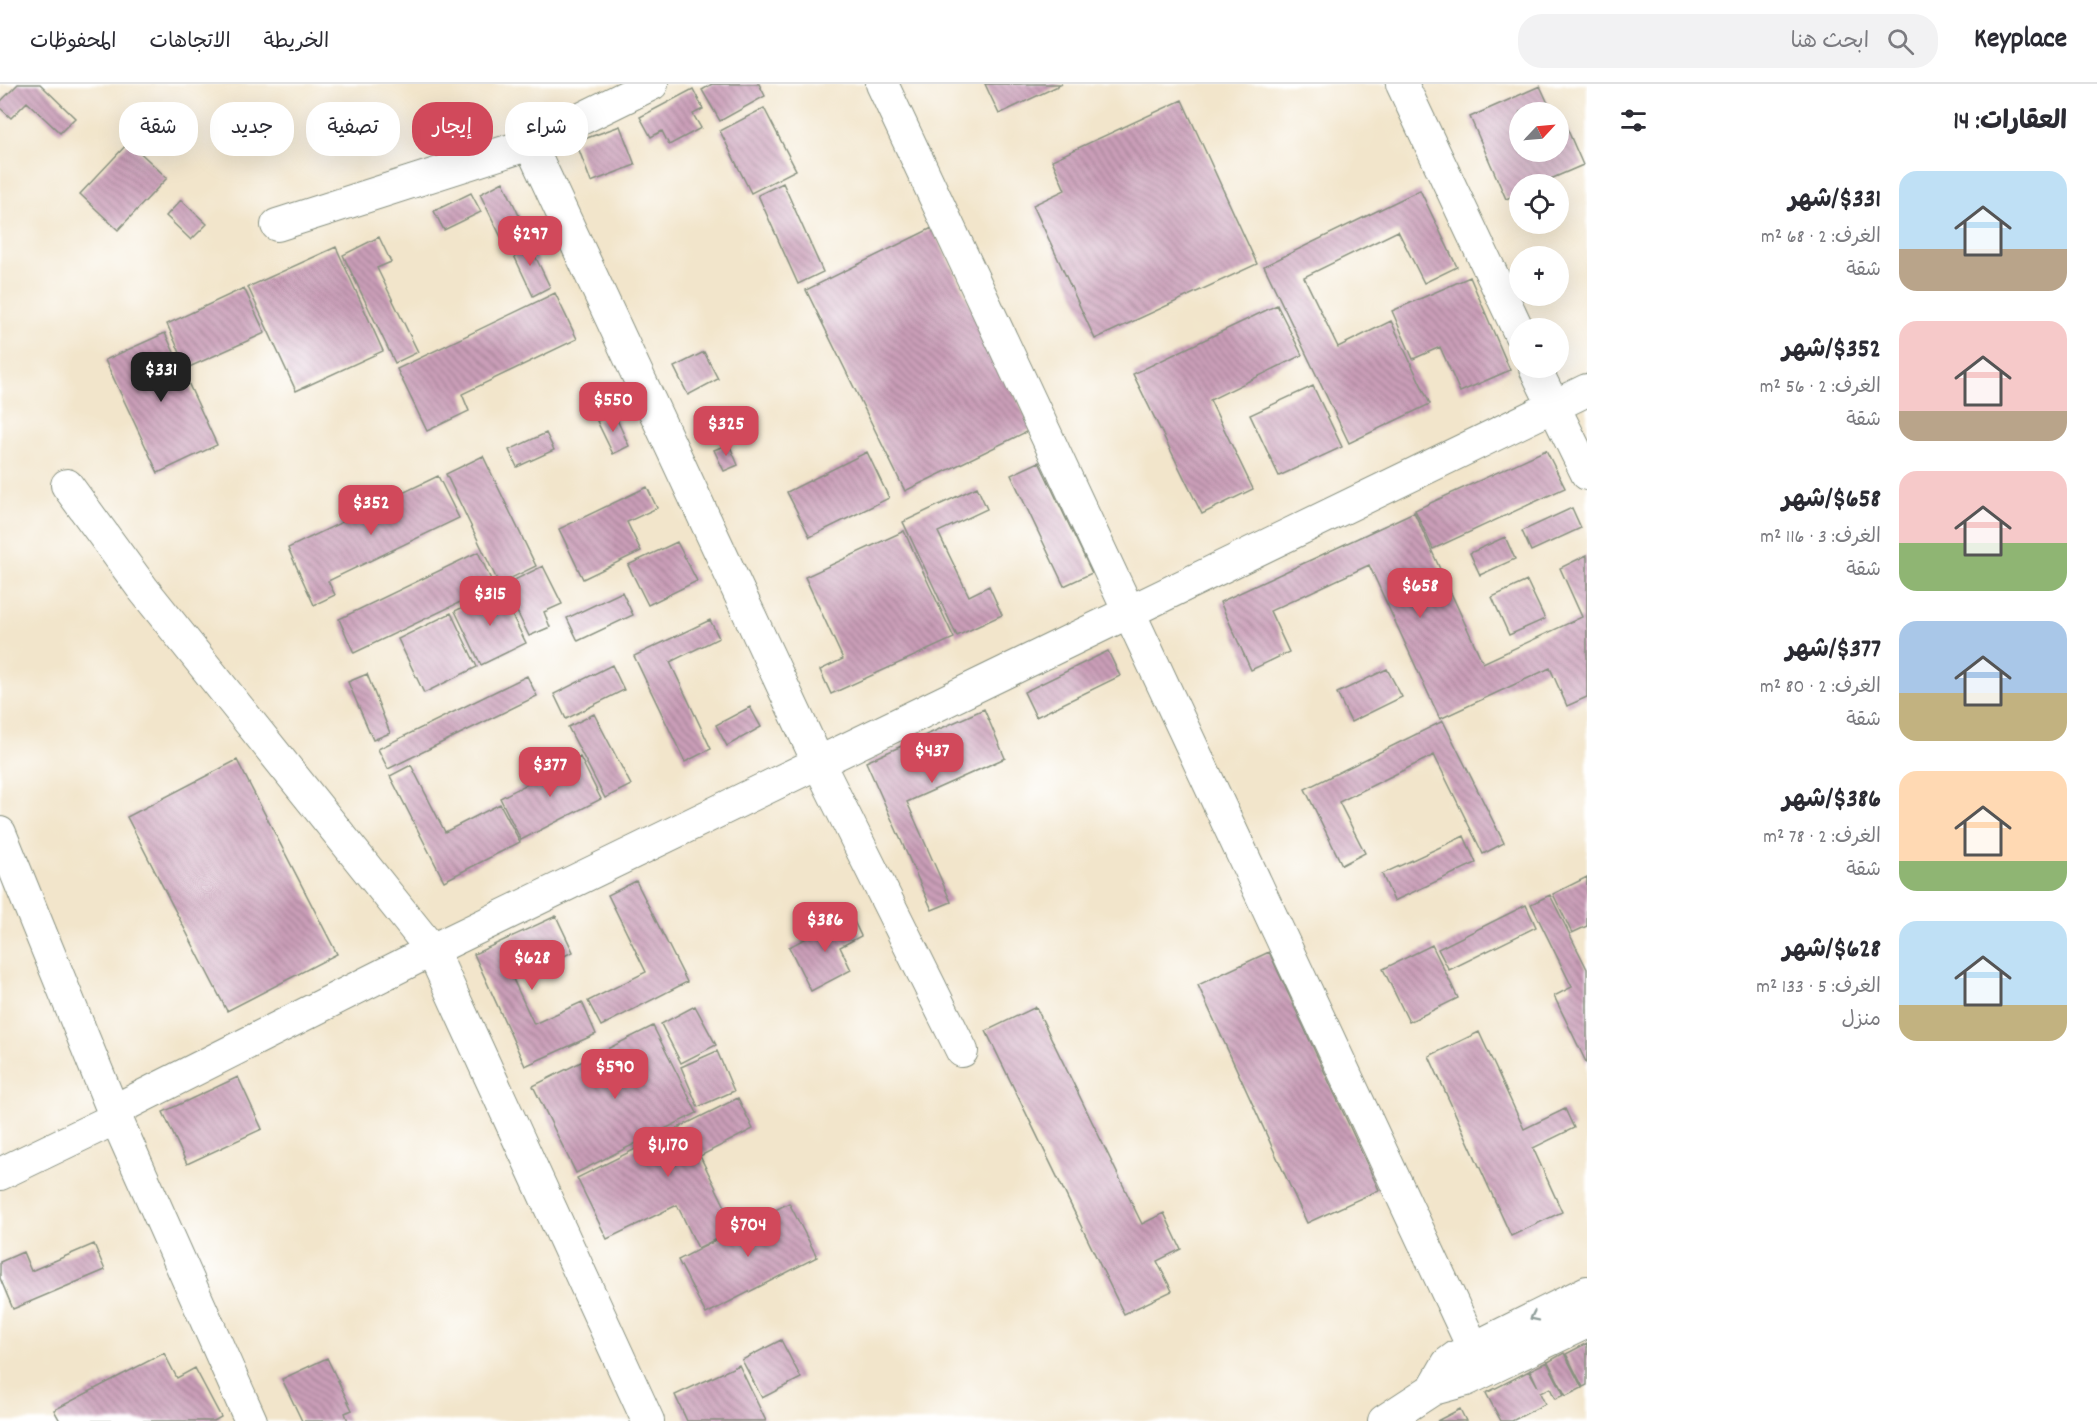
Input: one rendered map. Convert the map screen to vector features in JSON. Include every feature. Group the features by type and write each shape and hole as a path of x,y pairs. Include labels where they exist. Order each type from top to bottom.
{"street":[{"path":"588,115 652,84"},
{"path":"882,84 1478,1360"},
{"path":"1402,84 1512,318"},
{"path":"277,225 505,152"},
{"path":"536,156 819,764 962,1051"},
{"path":"1540,378 1587,474"},
{"path":"0,1174 116,1118 125,1106 432,950 1587,390"},
{"path":"67,484 143,589 432,950 648,1421"},
{"path":"0,833 116,1118 251,1421"},
{"path":"1384,1421 1433,1389 1466,1380 1478,1360 1587,1292"},
{"path":"1478,1360 1587,1322"}],"building":[{"path":"18,84 40,84 75,118 60,133 27,102 11,118 0,108 0,102"},
{"path":"712,84 759,84 765,96 720,121 702,90"},
{"path":"985,84 1062,84 999,114"},
{"path":"1540,86 1547,102 1509,102 1509,162 1569,162 1569,133 1583,165 1562,174 1509,174 1509,198 1506,199 1470,117"},
{"path":"693,89 703,109 693,114 701,128 669,145 662,131 651,137 640,117"},
{"path":"1182,100 1257,264 1095,339 1033,205 1065,190 1052,160"},
{"path":"764,108 796,170 751,193 720,131"},
{"path":"620,126 635,165 591,182 581,156 588,156 588,138"},
{"path":"119,153 119,156 144,156 167,178 118,230 80,194"},
{"path":"503,182 524,226 501,237 480,194"},
{"path":"783,183 823,272 798,284 758,195"},
{"path":"1420,190 1457,267 1424,283 1398,231 1304,277 1338,347 1391,321 1430,404 1349,443 1264,266"},
{"path":"471,193 481,212 444,230 434,211"},
{"path":"181,200 207,224 191,240 166,216"},
{"path":"932,228 1032,429 905,491 806,290"},
{"path":"379,237 391,262 377,268 418,352 395,363 343,255"},
{"path":"527,239 550,287 533,296 510,247"},
{"path":"336,247 383,351 296,391 248,287"},
{"path":"1470,277 1509,370 1460,392 1440,347 1413,359 1392,311"},
{"path":"244,288 265,333 187,368 167,324"},
{"path":"555,293 577,339 462,394 469,411 427,431 397,369"},
{"path":"1277,305 1302,355 1210,400 1253,489 1202,514 1133,374"},
{"path":"165,333 217,445 158,473 105,360"},
{"path":"704,352 718,379 688,395 674,367"},
{"path":"1313,386 1342,447 1279,476 1250,415"},
{"path":"614,413 629,446 613,454 597,421"},
{"path":"546,433 554,450 517,467 509,450"},
{"path":"729,444 738,465 724,471 714,450"},
{"path":"1546,450 1565,488 1433,549 1415,510"},
{"path":"867,452 889,498 810,537 787,492"},
{"path":"483,456 536,566 499,584 446,474"},
{"path":"1039,462 1092,573 1064,586 1011,475"},
{"path":"438,476 459,518 328,581 335,595 314,605 288,548"},
{"path":"647,487 657,508 627,522 641,551 583,579 559,529"},
{"path":"977,487 987,509 938,532 969,596 989,586 1002,615 957,636 903,522"},
{"path":"1572,508 1581,528 1531,551 1522,531"},
{"path":"1414,512 1483,663 1582,617 1560,568 1587,555 1587,697 1567,706 1550,668 1440,719 1369,565 1270,611 1289,652 1251,670 1220,602"},
{"path":"904,531 954,638 831,694 820,670 843,659 805,577"},
{"path":"1505,537 1515,559 1480,575 1470,553"},
{"path":"677,542 697,581 648,605 628,565"},
{"path":"478,552 494,586 354,653 339,619"},
{"path":"543,566 562,604 544,612 550,627 529,636 504,585"},
{"path":"1527,581 1545,619 1509,635 1492,597"},
{"path":"499,589 526,643 481,665 455,611"},
{"path":"622,592 633,615 578,641 567,618"},
{"path":"451,613 477,667 424,693 398,639"},
{"path":"710,620 719,638 670,662 711,749 685,762 634,656"},
{"path":"1108,651 1120,676 1036,717 1024,692"},
{"path":"612,665 624,690 566,719 554,694"},
{"path":"1387,669 1402,697 1351,722 1337,693"},
{"path":"367,674 390,733 373,740 348,682"},
{"path":"527,676 537,696 388,769 378,749"},
{"path":"750,707 761,727 727,746 716,725"},
{"path":"984,709 1005,758 907,802 951,902 932,910 866,762"},
{"path":"594,714 631,785 605,798 568,727"},
{"path":"1443,721 1504,843 1483,854 1434,755 1339,802 1365,853 1342,865 1305,789"},
{"path":"580,757 601,799 521,840 500,798"},
{"path":"237,760 337,954 227,1011 127,817"},
{"path":"411,765 445,832 500,804 520,842 444,881 390,776"},
{"path":"1464,836 1476,863 1394,901 1382,874"},
{"path":"1587,877 1587,926 1572,933 1553,894"},
{"path":"636,881 687,982 601,1026 588,1001 646,972 608,895"},
{"path":"1550,895 1587,969 1587,1064 1554,996 1572,987 1531,904"},
{"path":"1526,905 1536,927 1449,970 1438,949"},
{"path":"851,915 861,936 840,947 851,970 811,991 789,947"},
{"path":"556,916 573,952 513,979 534,1024 582,1002 596,1034 525,1066 474,954"},
{"path":"1432,945 1458,998 1409,1022 1383,969"},
{"path":"1269,952 1379,1190 1307,1223 1198,985"},
{"path":"695,1006 716,1045 681,1063 661,1024"},
{"path":"1036,1007 1142,1224 1164,1213 1181,1249 1157,1261 1172,1291 1124,1314 986,1031"},
{"path":"653,1026 697,1113 576,1173 533,1086"},
{"path":"1479,1032 1524,1129 1565,1109 1574,1128 1533,1148 1562,1212 1511,1236 1429,1056"},
{"path":"717,1051 734,1091 698,1107 681,1067"},
{"path":"238,1077 262,1129 187,1164 163,1112"},
{"path":"738,1098 753,1129 700,1156 736,1229 698,1248 677,1205 607,1239 577,1178"},
{"path":"789,1203 817,1257 706,1314 678,1260"},
{"path":"94,1244 105,1270 13,1309 0,1278 0,1262 23,1252 31,1271"},
{"path":"781,1340 801,1378 762,1398 742,1360"},
{"path":"1587,1343 1587,1385 1583,1387 1566,1354"},
{"path":"164,1353 177,1378 195,1368 221,1417 214,1421 60,1421 54,1410"},
{"path":"1564,1353 1582,1388 1566,1396 1548,1362"},
{"path":"327,1358 352,1410 345,1413 348,1421 302,1421 282,1379"},
{"path":"1547,1362 1564,1395 1555,1399 1550,1388 1540,1393 1545,1404 1512,1421 1501,1421 1486,1393 1529,1371 1538,1387 1530,1370"},
{"path":"739,1365 766,1421 687,1421 675,1395"},
{"path":"1460,1409 1466,1421 1437,1421"}]}
